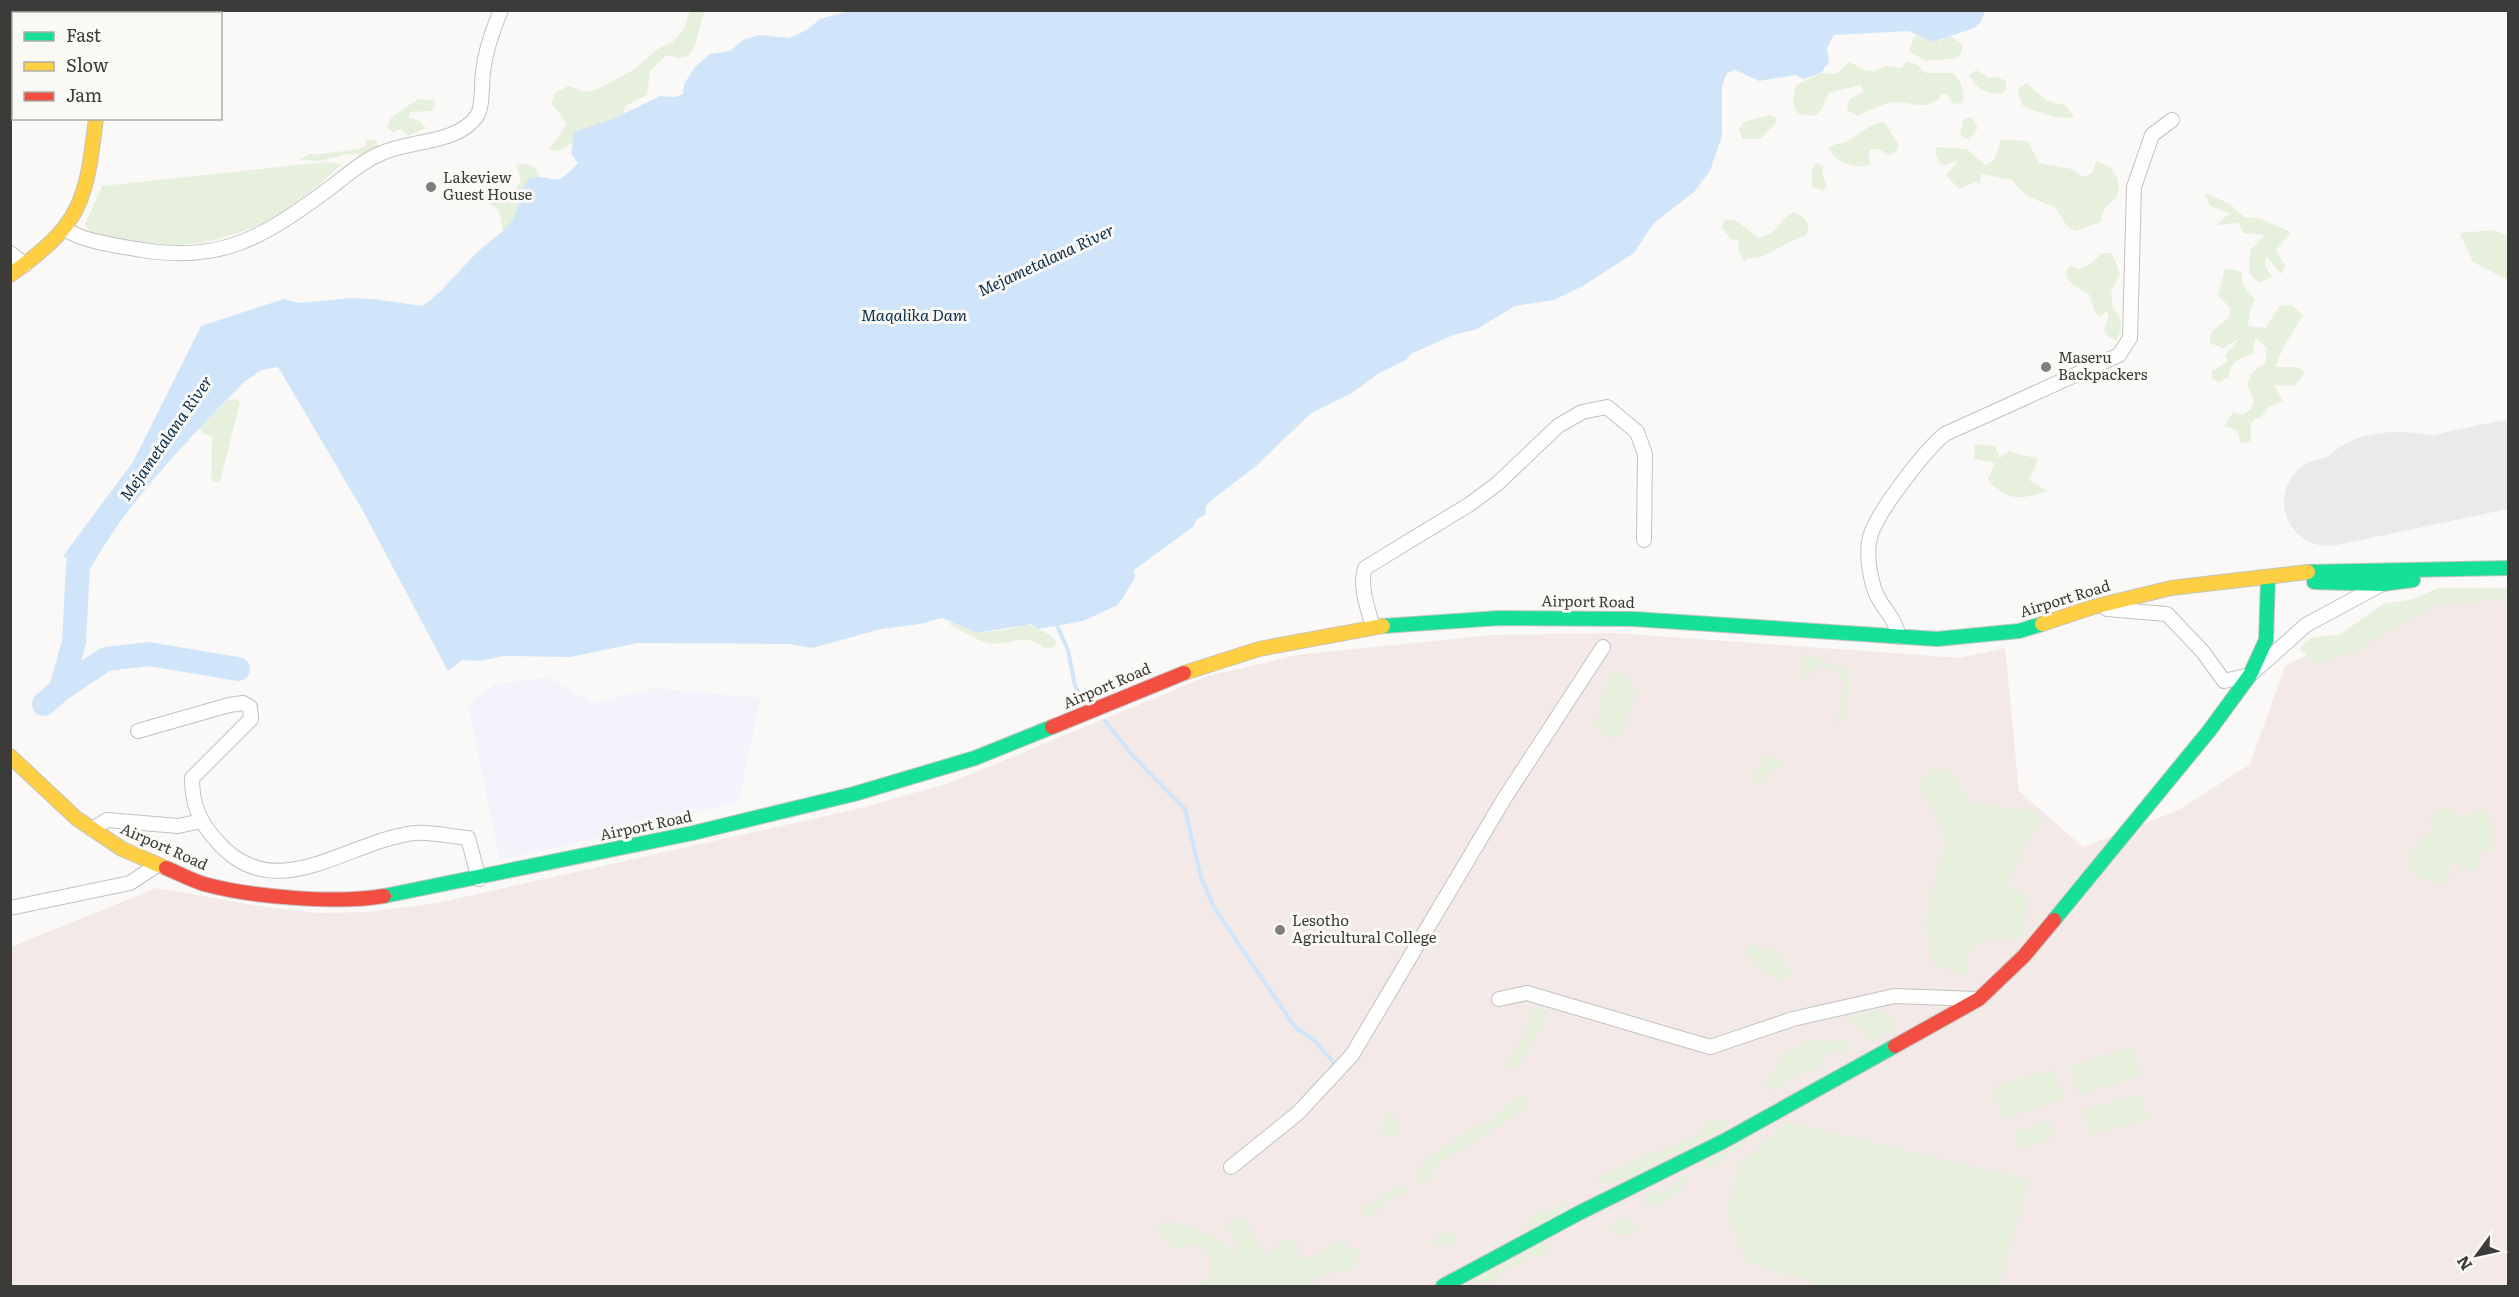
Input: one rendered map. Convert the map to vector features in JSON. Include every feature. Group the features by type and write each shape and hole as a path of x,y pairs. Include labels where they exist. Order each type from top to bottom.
{"main road":[{"path":"10,275 25,265 64,229 81,205 87,186 96,120"},
{"name":"Airport Road","path":"10,756 76,818 122,849 202,883 234,891 301,897 368,899 479,879 693,833 864,791 975,758 1188,671 1259,649 1373,627 1500,618 1634,619 1937,639 2019,631 2093,608 2171,588 2268,579 2328,570 2508,568"},
{"path":"1443,1287 1579,1213 1724,1141 1979,999 2024,956 2209,731 2250,675 2266,640 2268,579"},
{"name":"Airport Road","path":"2268,579 2382,584 2398,580 2508,580"}],"street":[{"path":"64,229 80,238 101,243 182,255 231,248 255,237 289,217 364,162 382,153 465,129 478,114 482,70 489,41 501,10"},
{"path":"1899,637 1896,621 1879,601 1873,585 1869,564 1871,534 1928,447 1945,434 2119,355 2130,338 2134,187 2152,135 2172,120"},
{"path":"10,253 25,265"},
{"path":"1373,627 1366,603 1362,574 1365,568 1470,504 1497,484 1536,445 1582,411 1607,407 1637,432 1645,454 1644,540"},
{"path":"2093,608 2167,614 2203,652 2224,681 2250,675 2306,625 2382,584"},
{"path":"1231,1167 1298,1113 1352,1055 1504,799 1603,647"},
{"path":"138,730 230,705 243,703 250,707 251,718 192,778 192,794 196,812 229,856 257,870 276,872 320,863 386,839 416,833 468,838 479,879"},
{"path":"92,829 107,820 178,826 202,821"},
{"path":"10,908 17,909 130,883 157,865"},
{"path":"1499,999 1527,993 1710,1047 1793,1018 1894,996 1979,999"}],"shaded area":[{"name":"Lesotho Agricultural College","path":"2508,600 2508,1286 11,1286 11,947 156,888 266,907 318,913 368,912 437,903 857,809 949,783 1208,676 1297,655 1492,635 1615,633 1960,658 2005,648 2019,791 2083,847 2179,810 2250,764 2285,666 2372,623 2427,601"},
{"path":"548,677 593,703 655,688 760,698 739,801 622,833 500,860 468,704 495,684"}],"green space":[{"path":"690,11 705,11 695,45 688,56 678,58 667,55 650,71 647,95 625,106 623,118 557,151 549,150 567,123 551,103 555,93 568,86 586,92 598,89 633,70 659,48 672,43 684,28"},
{"path":"1915,35 1941,41 1949,35 1962,44 1962,52 1957,58 1926,61 1909,51"},
{"path":"1850,62 1864,70 1874,71 1886,66 1901,68 1907,62 1916,64 1926,73 1953,73 1961,83 1964,97 1961,103 1954,104 1946,94 1941,94 1939,99 1923,105 1894,102 1858,116 1847,110 1849,99 1863,92 1860,85 1829,93 1822,109 1815,116 1797,113 1793,102 1796,85 1821,73 1836,74"},
{"path":"1976,70 1988,78 1997,77 2006,81 2006,90 2001,94 1982,90 1969,76"},
{"path":"2026,83 2048,101 2065,105 2074,116 2056,117 2022,105 2018,89"},
{"path":"418,99 433,100 436,104 431,111 410,112 409,118 420,121 426,128 408,136 401,129 393,132 387,127 391,118"},
{"path":"1770,115 1776,117 1776,123 1760,139 1742,139 1739,129 1743,122"},
{"path":"1971,117 1978,128 1969,140 1960,135 1963,120"},
{"path":"1884,122 1899,145 1896,152 1888,156 1879,149 1871,149 1868,153 1871,165 1847,164 1836,158 1828,149 1849,140 1873,125"},
{"path":"366,140 376,140 380,150 371,155 347,154 320,161 299,160 309,154 365,147"},
{"path":"2001,140 2028,141 2039,163 2071,169 2084,177 2092,173 2096,161 2112,170 2118,179 2118,191 2116,198 2105,208 2101,222 2075,231 2067,226 2055,207 2031,197 2012,180 1982,174 1979,185 1976,181 1959,189 1946,175 1958,161 1942,165 1935,154 1936,147 1967,149 1985,165 1994,160"},
{"path":"326,162 342,164 318,186 272,220 203,243 151,247 93,237 85,224 102,186"},
{"path":"1817,163 1823,166 1823,176 1827,187 1823,191 1812,187 1812,169"},
{"path":"528,164 536,168 540,177 526,192 525,222 503,231 499,210 489,203 508,195 515,189 521,180 516,165"},
{"path":"2205,193 2230,204 2244,217 2261,219 2291,232 2276,250 2285,265 2281,274 2266,256 2265,266 2272,277 2259,283 2249,274 2250,250 2265,235 2244,233 2238,223 2217,225 2229,213 2210,206"},
{"path":"1793,212 1803,217 1809,225 1806,236 1763,256 1747,258 1744,262 1738,249 1739,241 1731,239 1722,228 1725,219 1737,221 1758,238 1775,230"},
{"path":"2493,230 2508,236 2508,280 2473,262 2460,233"},
{"path":"2102,253 2112,253 2120,274 2111,292 2113,309 2121,323 2116,340 2109,337 2104,330 2109,314 2105,312 2100,317 2095,313 2089,294 2071,283 2066,275 2070,265 2077,269 2085,267"},
{"path":"2225,268 2242,272 2242,284 2255,300 2250,311 2248,326 2266,328 2279,306 2292,305 2303,316 2285,344 2275,367 2296,367 2305,372 2295,386 2274,385 2283,401 2269,407 2260,418 2255,419 2251,424 2251,441 2241,443 2237,430 2224,426 2233,412 2243,415 2251,409 2254,400 2247,384 2253,372 2265,363 2267,348 2255,338 2253,354 2236,361 2229,377 2219,382 2212,379 2212,371 2228,361 2225,355 2240,338 2223,348 2209,343 2212,331 2229,318 2231,308 2218,296"},
{"path":"236,399 240,402 220,482 214,482 211,478 212,437 203,433 200,428 228,400"},
{"path":"1975,444 1995,446 2000,458 2009,451 2038,459 2029,480 2048,491 2023,497 2003,493 1988,480 1995,463 1974,459"},
{"path":"2437,588 2508,588 2508,599 2436,605 2357,650 2316,664 2299,648 2313,637 2339,635 2383,604 2414,599"},
{"path":"950,622 977,633 1011,629 1025,622 1050,635 1057,643 1053,647 1044,648 1028,640 985,642 950,625"},
{"path":"1804,653 1845,669 1848,674 1848,696 1840,725 1836,722 1844,682 1837,672 1819,665 1808,676 1802,677 1800,658"},
{"path":"1618,671 1630,679 1636,696 1626,715 1625,730 1614,739 1602,733 1593,723 1601,715 1599,706 1611,675"},
{"path":"1765,754 1781,759 1781,764 1757,784 1754,775 1761,766"},
{"path":"1933,768 1948,770 1971,803 2036,811 2043,822 2029,837 2007,884 2029,899 2022,937 1986,939 1969,949 1967,976 1933,964 1926,927 1936,873 1945,848 1942,828 1918,784"},
{"path":"2442,807 2456,812 2460,819 2479,810 2486,811 2493,824 2494,838 2492,849 2485,852 2480,850 2478,857 2481,862 2472,872 2456,863 2452,864 2454,855 2449,862 2450,878 2439,883 2424,879 2409,871 2408,865 2413,859 2411,851 2417,848 2425,831 2433,839 2429,818"},
{"path":"1751,941 1759,950 1771,947 1791,972 1789,977 1779,981 1759,969 1754,958 1745,956"},
{"path":"1534,1007 1540,1008 1545,1014 1543,1021 1525,1056 1516,1068 1510,1069 1506,1064 1525,1033"},
{"path":"1879,1009 1894,1022 1894,1027 1871,1043 1862,1030 1847,1019"},
{"path":"1811,1038 1821,1043 1844,1039 1851,1047 1845,1054 1836,1050 1823,1058 1821,1065 1815,1071 1795,1075 1780,1088 1769,1091 1766,1084 1768,1075 1779,1066 1782,1056"},
{"path":"2132,1046 2141,1075 2079,1095 2070,1066"},
{"path":"2054,1069 2064,1099 2003,1119 1993,1087"},
{"path":"2141,1094 2148,1119 2090,1135 2083,1110"},
{"path":"1523,1097 1529,1100 1522,1111 1443,1161 1432,1171 1431,1178 1423,1182 1418,1180 1417,1170 1429,1156 1473,1128 1490,1121 1516,1098"},
{"path":"1385,1109 1395,1117 1400,1126 1396,1134 1382,1135"},
{"path":"1718,1118 1727,1121 1726,1127 1682,1151 1672,1153 1659,1164 1625,1180 1598,1184 1598,1179 1609,1171 1625,1167 1639,1158 1688,1140 1698,1135 1708,1121"},
{"path":"2048,1120 2054,1137 2019,1150 2013,1133"},
{"path":"1789,1122 2029,1180 1999,1286 1826,1286 1746,1262 1727,1212 1740,1163"},
{"path":"1750,1135 1750,1139 1735,1151 1709,1168 1706,1164 1707,1160 1727,1151"},
{"path":"1684,1177 1688,1181 1668,1199 1656,1204 1643,1204 1646,1196 1665,1191"},
{"path":"1395,1186 1405,1187 1405,1193 1386,1201 1372,1217 1362,1217 1364,1206 1375,1203"},
{"path":"1565,1201 1567,1204 1564,1210 1527,1232 1528,1220 1537,1213 1554,1209"},
{"path":"1243,1216 1261,1249 1269,1257 1288,1237 1298,1243 1298,1255 1307,1260 1339,1241 1361,1253 1352,1270 1317,1276 1313,1286 1194,1286 1211,1276 1212,1258 1200,1243 1175,1250 1157,1229 1165,1220 1196,1229 1222,1242 1238,1257 1234,1239 1226,1223"},
{"path":"1620,1218 1632,1220 1635,1228 1631,1234 1614,1234 1613,1223"},
{"path":"1440,1233 1455,1234 1460,1243 1435,1245 1432,1242"},
{"path":"1541,1238 1547,1245 1547,1255 1538,1257 1532,1254 1519,1264 1505,1269 1494,1282 1469,1282 1528,1252 1535,1240"}],"water":[{"name":"Maqalika Dam","path":"848,11 1985,11 1981,22 1974,28 1933,42 1909,31 1834,35 1827,48 1829,62 1821,73 1804,79 1796,75 1759,81 1735,70 1727,73 1722,86 1722,136 1710,171 1694,192 1653,224 1634,253 1583,286 1554,300 1515,306 1477,329 1453,335 1411,354 1406,360 1379,373 1352,393 1311,413 1256,466 1214,498 1206,506 1205,515 1197,519 1194,526 1134,570 1135,578 1118,605 1083,621 1038,629 1031,624 977,633 942,618 920,624 881,629 812,648 788,644 638,643 570,657 504,656 480,661 462,660 448,671 363,511 278,367 262,370 245,381 181,448 122,519 89,571 63,556 133,462 201,326 284,299 299,303 350,298 373,299 423,306 510,224 516,214 522,190 530,178 559,179 578,163 571,154 574,132 615,118 660,96 675,97 683,94 684,84 695,67 710,54 730,51 743,40 759,35 789,38 807,30 820,19"}],"waterway":[{"name":"Mejametalana River","path":"44,704 61,689 74,642 78,565"},
{"path":"1056,623 1068,650 1075,686 1084,701"},
{"name":"Mejametalana River","path":"61,689 106,659 149,654 238,669"},
{"path":"1105,721 1133,756 1185,809 1201,878 1215,909 1295,1027 1315,1041 1335,1064"}],"taxiway":[{"path":"2428,481 2389,500 2367,517 2347,512 2340,504 2335,490 2338,475 2345,466 2364,455 2388,450 2429,453 2467,464 2508,464"}],"runway":[{"path":"2328,502 2508,464"}],"traffic: fast":[{"path":"2308,572 2508,568"},
{"path":"2054,920 2209,731 2250,675 2266,640 2268,579"},
{"path":"2314,582 2382,584 2413,580"},
{"path":"1383,626 1500,618 1634,619 1937,639 2019,631 2042,624"},
{"path":"384,896 693,833 854,794 975,758 1052,727"},
{"path":"1443,1286 1579,1213 1724,1141 1895,1046"}],"traffic: slow":[{"path":"10,275 52,241 76,209 88,171 96,120"},
{"path":"2042,624 2093,607 2171,588 2308,572"},
{"path":"1184,673 1259,649 1383,626"},
{"path":"10,756 76,818 122,849 166,868"}],"traffic: jam":[{"path":"1052,727 1184,673"},
{"path":"166,868 204,884 269,896 318,899 384,896"},
{"path":"1895,1046 1979,999 2024,956 2054,920"}],"place":[{"name":"Lakeview Guest House","path":"431,187"},
{"name":"Maseru Backpackers","path":"2046,367"},
{"name":"Lesotho Agricultural College","path":"1280,930"}]}
